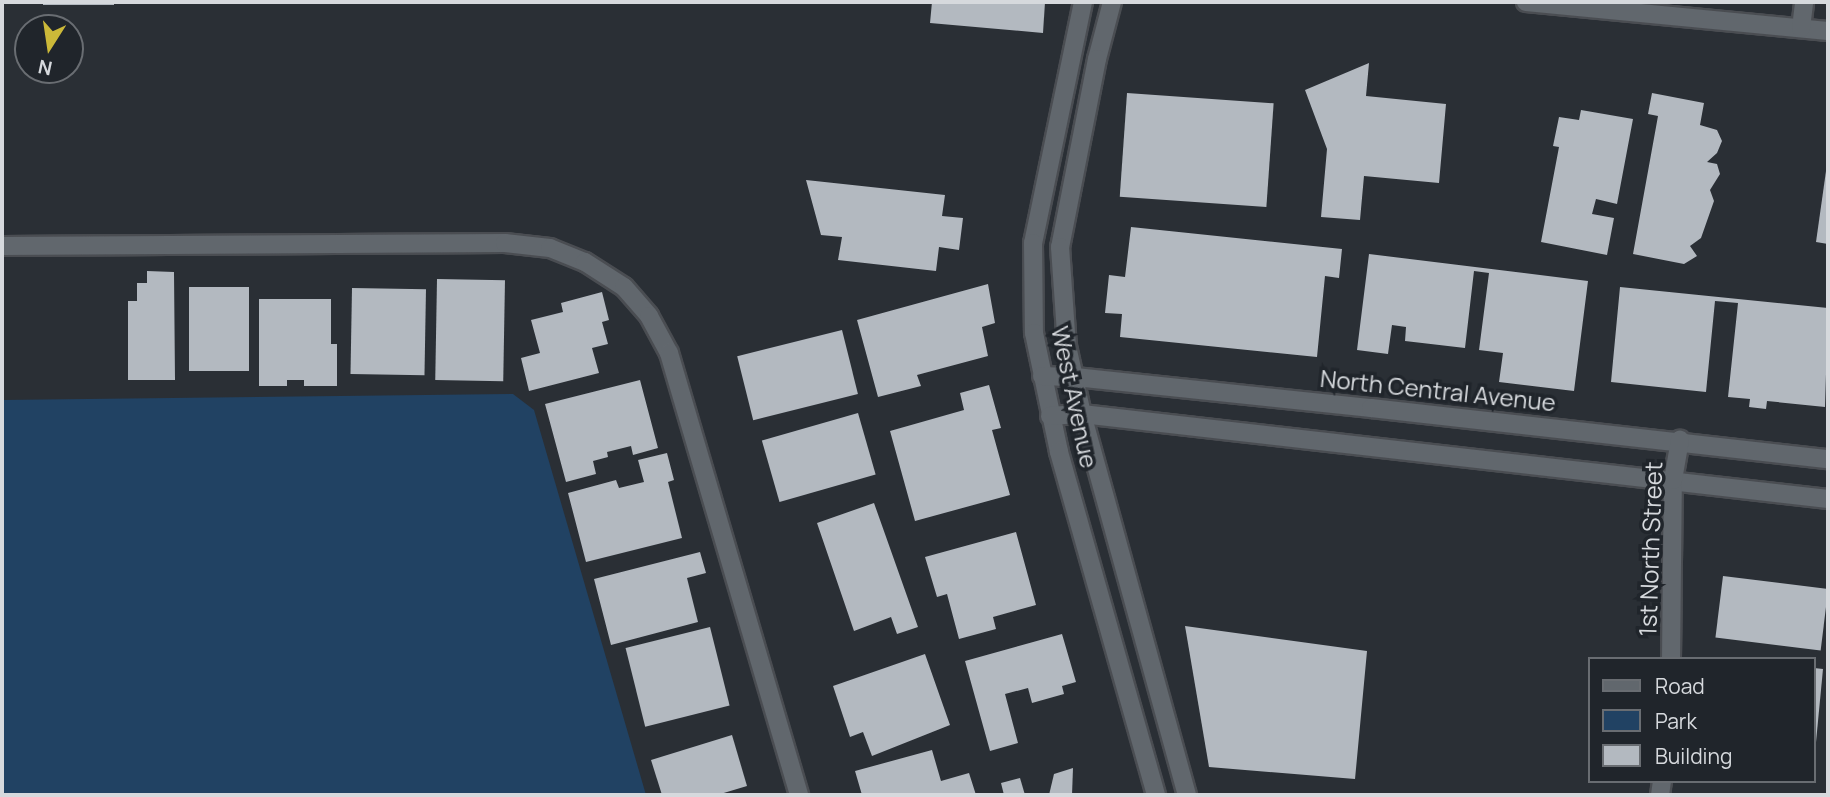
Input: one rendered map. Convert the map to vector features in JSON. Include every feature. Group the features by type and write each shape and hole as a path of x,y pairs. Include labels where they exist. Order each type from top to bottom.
{"street":[{"name":"West Avenue","path":"1083,2 1033,243 1034,333 1050,416 1156,795"},
{"name":"West Avenue","path":"1112,2 1097,59 1060,247 1067,346 1076,377 1082,414 1186,795"},
{"path":"1526,2 1828,31"},
{"path":"1801,28 1804,2"},
{"path":"2,247 505,243 550,248 585,262 624,287 649,316 669,353 799,795"},
{"name":"North Central Avenue","path":"1042,376 1076,377 1679,440 1828,459"},
{"path":"1050,416 1082,414 1828,499"},
{"name":"1st North Street","path":"1671,657 1673,480 1679,440"}],"green space":[{"path":"513,394 534,410 646,795 2,795 2,400"}],"building":[{"path":"43,2 114,2 114,5 43,5"},
{"path":"932,2 1045,2 1043,33 930,23"},
{"path":"1369,63 1366,96 1446,104 1439,183 1364,176 1360,220 1321,217 1327,149 1305,90"},
{"path":"1127,93 1274,103 1266,207 1120,197"},
{"path":"1652,93 1704,103 1700,125 1717,130 1722,141 1717,153 1707,162 1717,164 1720,174 1710,190 1714,201 1701,238 1690,246 1697,256 1684,264 1633,254 1658,116 1648,114"},
{"path":"1581,110 1633,119 1617,204 1596,199 1592,214 1614,218 1607,255 1541,242 1559,147 1553,146 1559,117 1579,120"},
{"path":"1828,164 1828,244 1816,242"},
{"path":"806,180 945,195 942,216 963,218 959,250 939,247 936,271 838,260 842,237 821,235"},
{"path":"1131,227 1342,249 1339,278 1325,276 1317,357 1120,337 1122,314 1105,313 1109,275 1125,277"},
{"path":"1369,254 1588,281 1574,391 1499,382 1503,353 1479,350 1489,273 1474,271 1465,348 1405,341 1406,327 1392,325 1388,354 1357,350"},
{"path":"147,271 174,272 175,380 128,380 128,301 137,301 137,283 147,283"},
{"path":"437,279 505,280 503,381 435,380"},
{"path":"988,284 995,323 982,327 988,356 917,375 921,386 878,397 857,320"},
{"path":"189,287 249,287 249,371 189,371"},
{"path":"1620,287 1828,308 1825,407 1767,401 1766,409 1749,407 1750,399 1728,397 1738,303 1715,301 1706,392 1611,382"},
{"path":"352,288 426,289 424,375 350,374"},
{"path":"602,292 609,320 602,322 608,344 592,348 599,373 529,391 521,358 540,353 531,320 563,312 561,303"},
{"path":"259,299 331,299 331,344 337,344 337,386 304,386 304,380 287,380 287,386 259,386"},
{"path":"842,330 858,394 753,420 737,356"},
{"path":"640,380 658,448 633,455 631,446 607,452 608,457 593,461 596,474 566,482 545,404"},
{"path":"989,385 1001,428 992,430 1010,495 915,521 890,431 964,410 960,393"},
{"path":"858,413 876,475 780,502 762,441"},
{"path":"667,453 674,480 668,482 682,538 586,562 568,493 616,480 619,488 644,482 638,460"},
{"path":"874,503 918,627 897,634 891,617 854,631 817,523"},
{"path":"1016,532 1036,605 993,617 996,629 959,639 947,594 937,597 925,557"},
{"path":"700,552 706,573 687,578 698,622 611,645 594,579"},
{"path":"1723,576 1828,589 1821,650 1715,638"},
{"path":"1185,626 1367,651 1355,779 1209,767"},
{"path":"710,627 730,706 645,727 626,648"},
{"path":"1062,634 1076,682 1062,686 1064,694 1032,703 1028,688 1005,694 1018,743 990,751 965,661"},
{"path":"925,654 950,725 872,756 863,732 850,737 833,686"},
{"path":"1816,668 1823,669 1816,742"},
{"path":"732,735 747,786 717,795 662,795 651,760"},
{"path":"932,750 941,781 969,773 976,795 862,795 855,771"},
{"path":"1073,768 1072,795 1049,795 1054,774"},
{"path":"1020,778 1025,795 1004,795 1001,783"}]}
